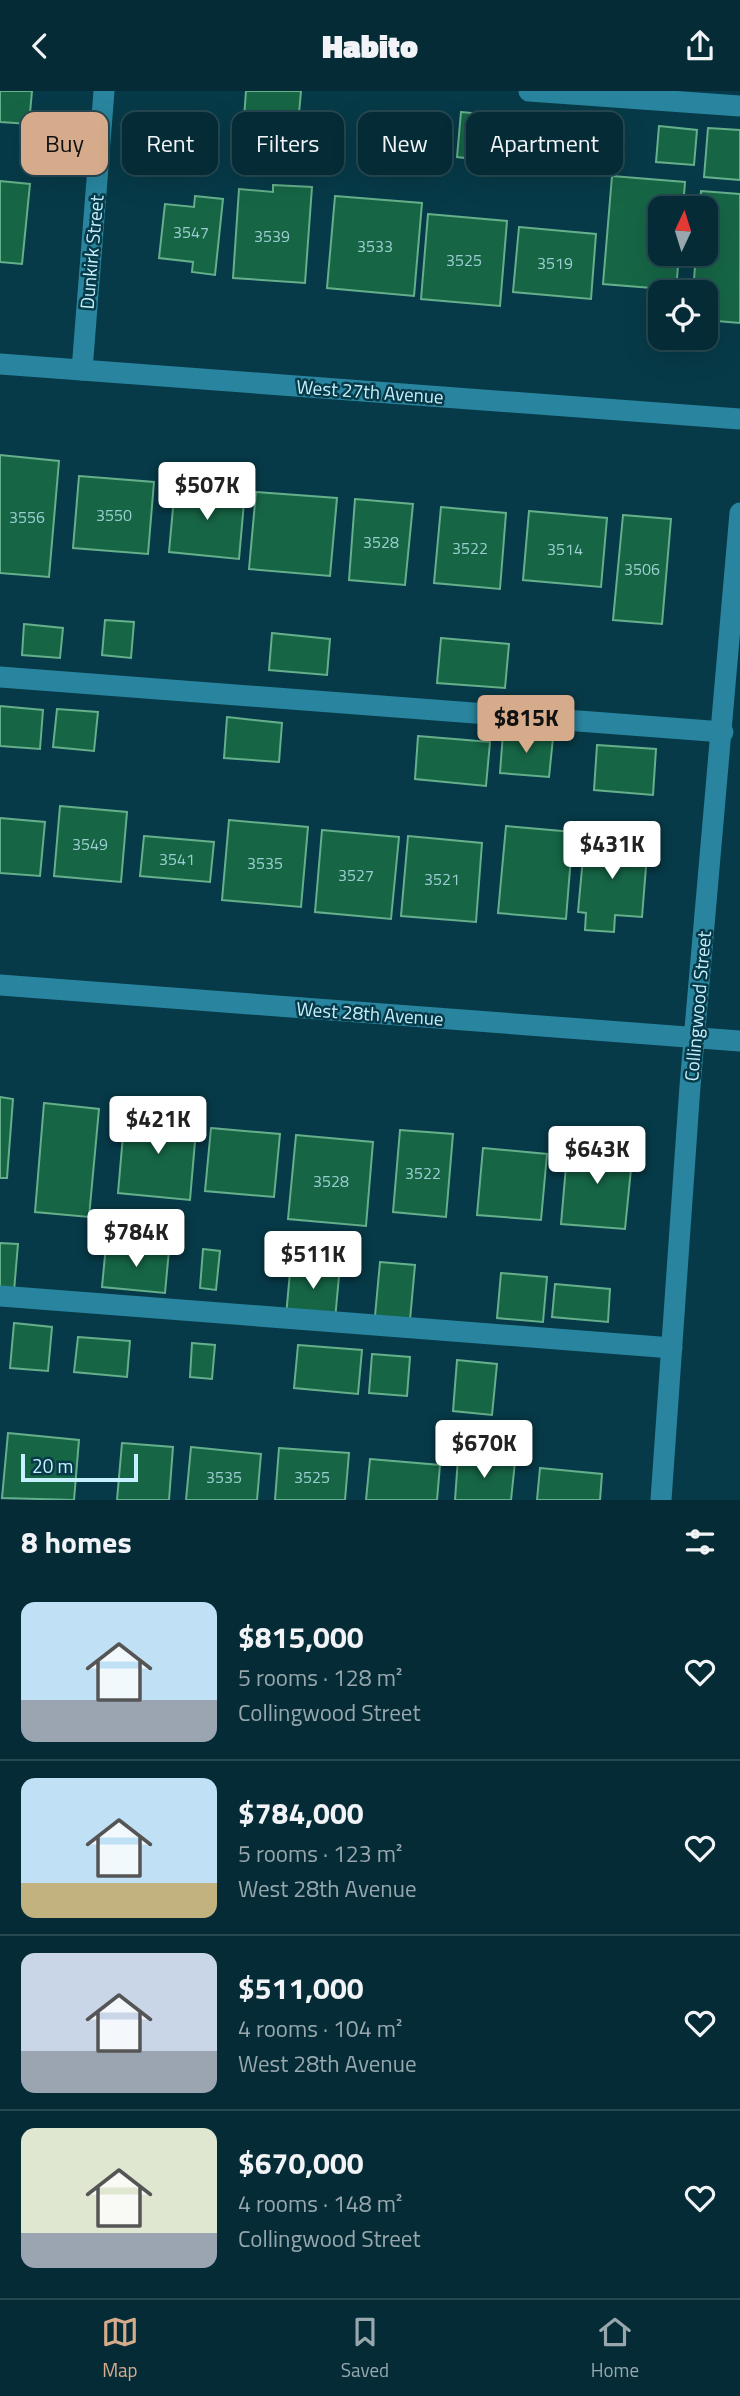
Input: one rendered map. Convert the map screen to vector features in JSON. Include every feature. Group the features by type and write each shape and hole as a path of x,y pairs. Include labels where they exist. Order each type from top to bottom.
{"street":[{"name":"Dunkirk Street","path":"82,370 104,91"},
{"path":"529,91 740,106"},
{"name":"West 27th Avenue","path":"0,364 740,419"},
{"name":"Collingwood Street","path":"661,1500 694,1037 723,732 740,513"},
{"path":"0,677 723,732"},
{"name":"West 28th Avenue","path":"0,985 740,1041"},
{"path":"0,1296 673,1348"}],"building":[{"path":"0,91 32,91 30,112 21,112 21,123 0,122"},
{"path":"246,91 301,91 299,112 244,112"},
{"path":"461,112 466,112 466,158 457,157"},
{"path":"659,126 697,130 694,165 656,162"},
{"path":"708,128 740,130 740,180 704,177"},
{"path":"612,176 685,182 684,196 648,196 648,266 678,266 677,280 648,280 648,288 603,284"},
{"path":"0,181 30,184 22,264 0,262"},
{"path":"273,185 312,187 305,283 233,278 239,189 273,192"},
{"path":"701,191 740,194 740,323 718,321 718,280 694,280 695,266 718,266 718,196 701,196"},
{"path":"195,196 223,199 215,275 192,272 193,262 159,258 165,204 194,207"},
{"path":"335,196 422,203 414,296 327,288"},
{"path":"428,214 507,221 500,306 421,299"},
{"path":"519,227 596,234 591,299 513,292"},
{"path":"0,455 59,461 49,577 0,573"},
{"path":"79,476 154,482 148,554 73,548"},
{"path":"175,486 245,491 239,559 169,552"},
{"path":"256,492 337,498 330,576 249,569"},
{"path":"355,499 413,504 405,585 349,580"},
{"path":"441,507 506,513 500,589 434,583"},
{"path":"529,511 607,518 601,587 523,580"},
{"path":"623,515 671,519 662,624 613,620"},
{"path":"105,620 134,622 131,658 102,655"},
{"path":"24,624 63,628 60,658 22,655"},
{"path":"272,633 330,639 327,675 269,670"},
{"path":"441,638 509,644 505,688 437,683"},
{"path":"0,706 43,710 40,749 0,746"},
{"path":"57,709 98,712 94,751 53,747"},
{"path":"227,717 282,723 279,762 224,758"},
{"path":"503,733 553,738 549,777 500,773"},
{"path":"418,736 490,742 486,786 415,779"},
{"path":"597,745 656,749 653,795 594,790"},
{"path":"60,806 127,812 121,882 54,876"},
{"path":"0,818 45,822 40,876 0,873"},
{"path":"229,820 308,827 301,907 222,900"},
{"path":"506,826 573,832 566,919 498,913"},
{"path":"322,830 399,837 391,919 315,912"},
{"path":"144,836 214,842 210,882 140,876"},
{"path":"408,836 482,843 476,922 401,916"},
{"path":"585,836 648,842 642,917 615,915 614,932 585,930 586,913 578,912"},
{"path":"0,1097 13,1099 7,1178 0,1178"},
{"path":"44,1103 99,1109 89,1217 35,1212"},
{"path":"125,1112 197,1118 190,1200 118,1193"},
{"path":"211,1128 280,1134 274,1197 205,1191"},
{"path":"400,1130 453,1134 446,1217 393,1212"},
{"path":"296,1135 373,1142 366,1226 288,1219"},
{"path":"568,1143 633,1149 625,1229 561,1224"},
{"path":"483,1148 547,1154 541,1220 477,1215"},
{"path":"0,1243 18,1244 14,1291 0,1289"},
{"path":"106,1245 169,1250 165,1293 102,1287"},
{"path":"203,1249 220,1251 216,1290 200,1288"},
{"path":"291,1261 340,1265 335,1320 286,1316"},
{"path":"380,1262 415,1265 410,1320 375,1316"},
{"path":"501,1273 547,1277 543,1322 497,1318"},
{"path":"555,1284 610,1289 608,1322 552,1317"},
{"path":"14,1323 52,1327 48,1371 10,1368"},
{"path":"78,1337 130,1341 127,1377 74,1372"},
{"path":"192,1343 215,1345 212,1379 190,1377"},
{"path":"298,1345 362,1350 358,1394 294,1388"},
{"path":"372,1354 410,1357 407,1396 369,1393"},
{"path":"457,1360 497,1364 492,1415 453,1411"},
{"path":"8,1433 79,1440 74,1500 2,1498"},
{"path":"122,1443 173,1447 169,1500 117,1500"},
{"path":"191,1447 261,1454 257,1500 186,1500"},
{"path":"279,1448 349,1453 345,1500 275,1500"},
{"path":"458,1458 515,1462 511,1500 455,1500"},
{"path":"370,1459 440,1465 437,1500 366,1500"},
{"path":"540,1468 602,1474 600,1500 537,1500"}]}
